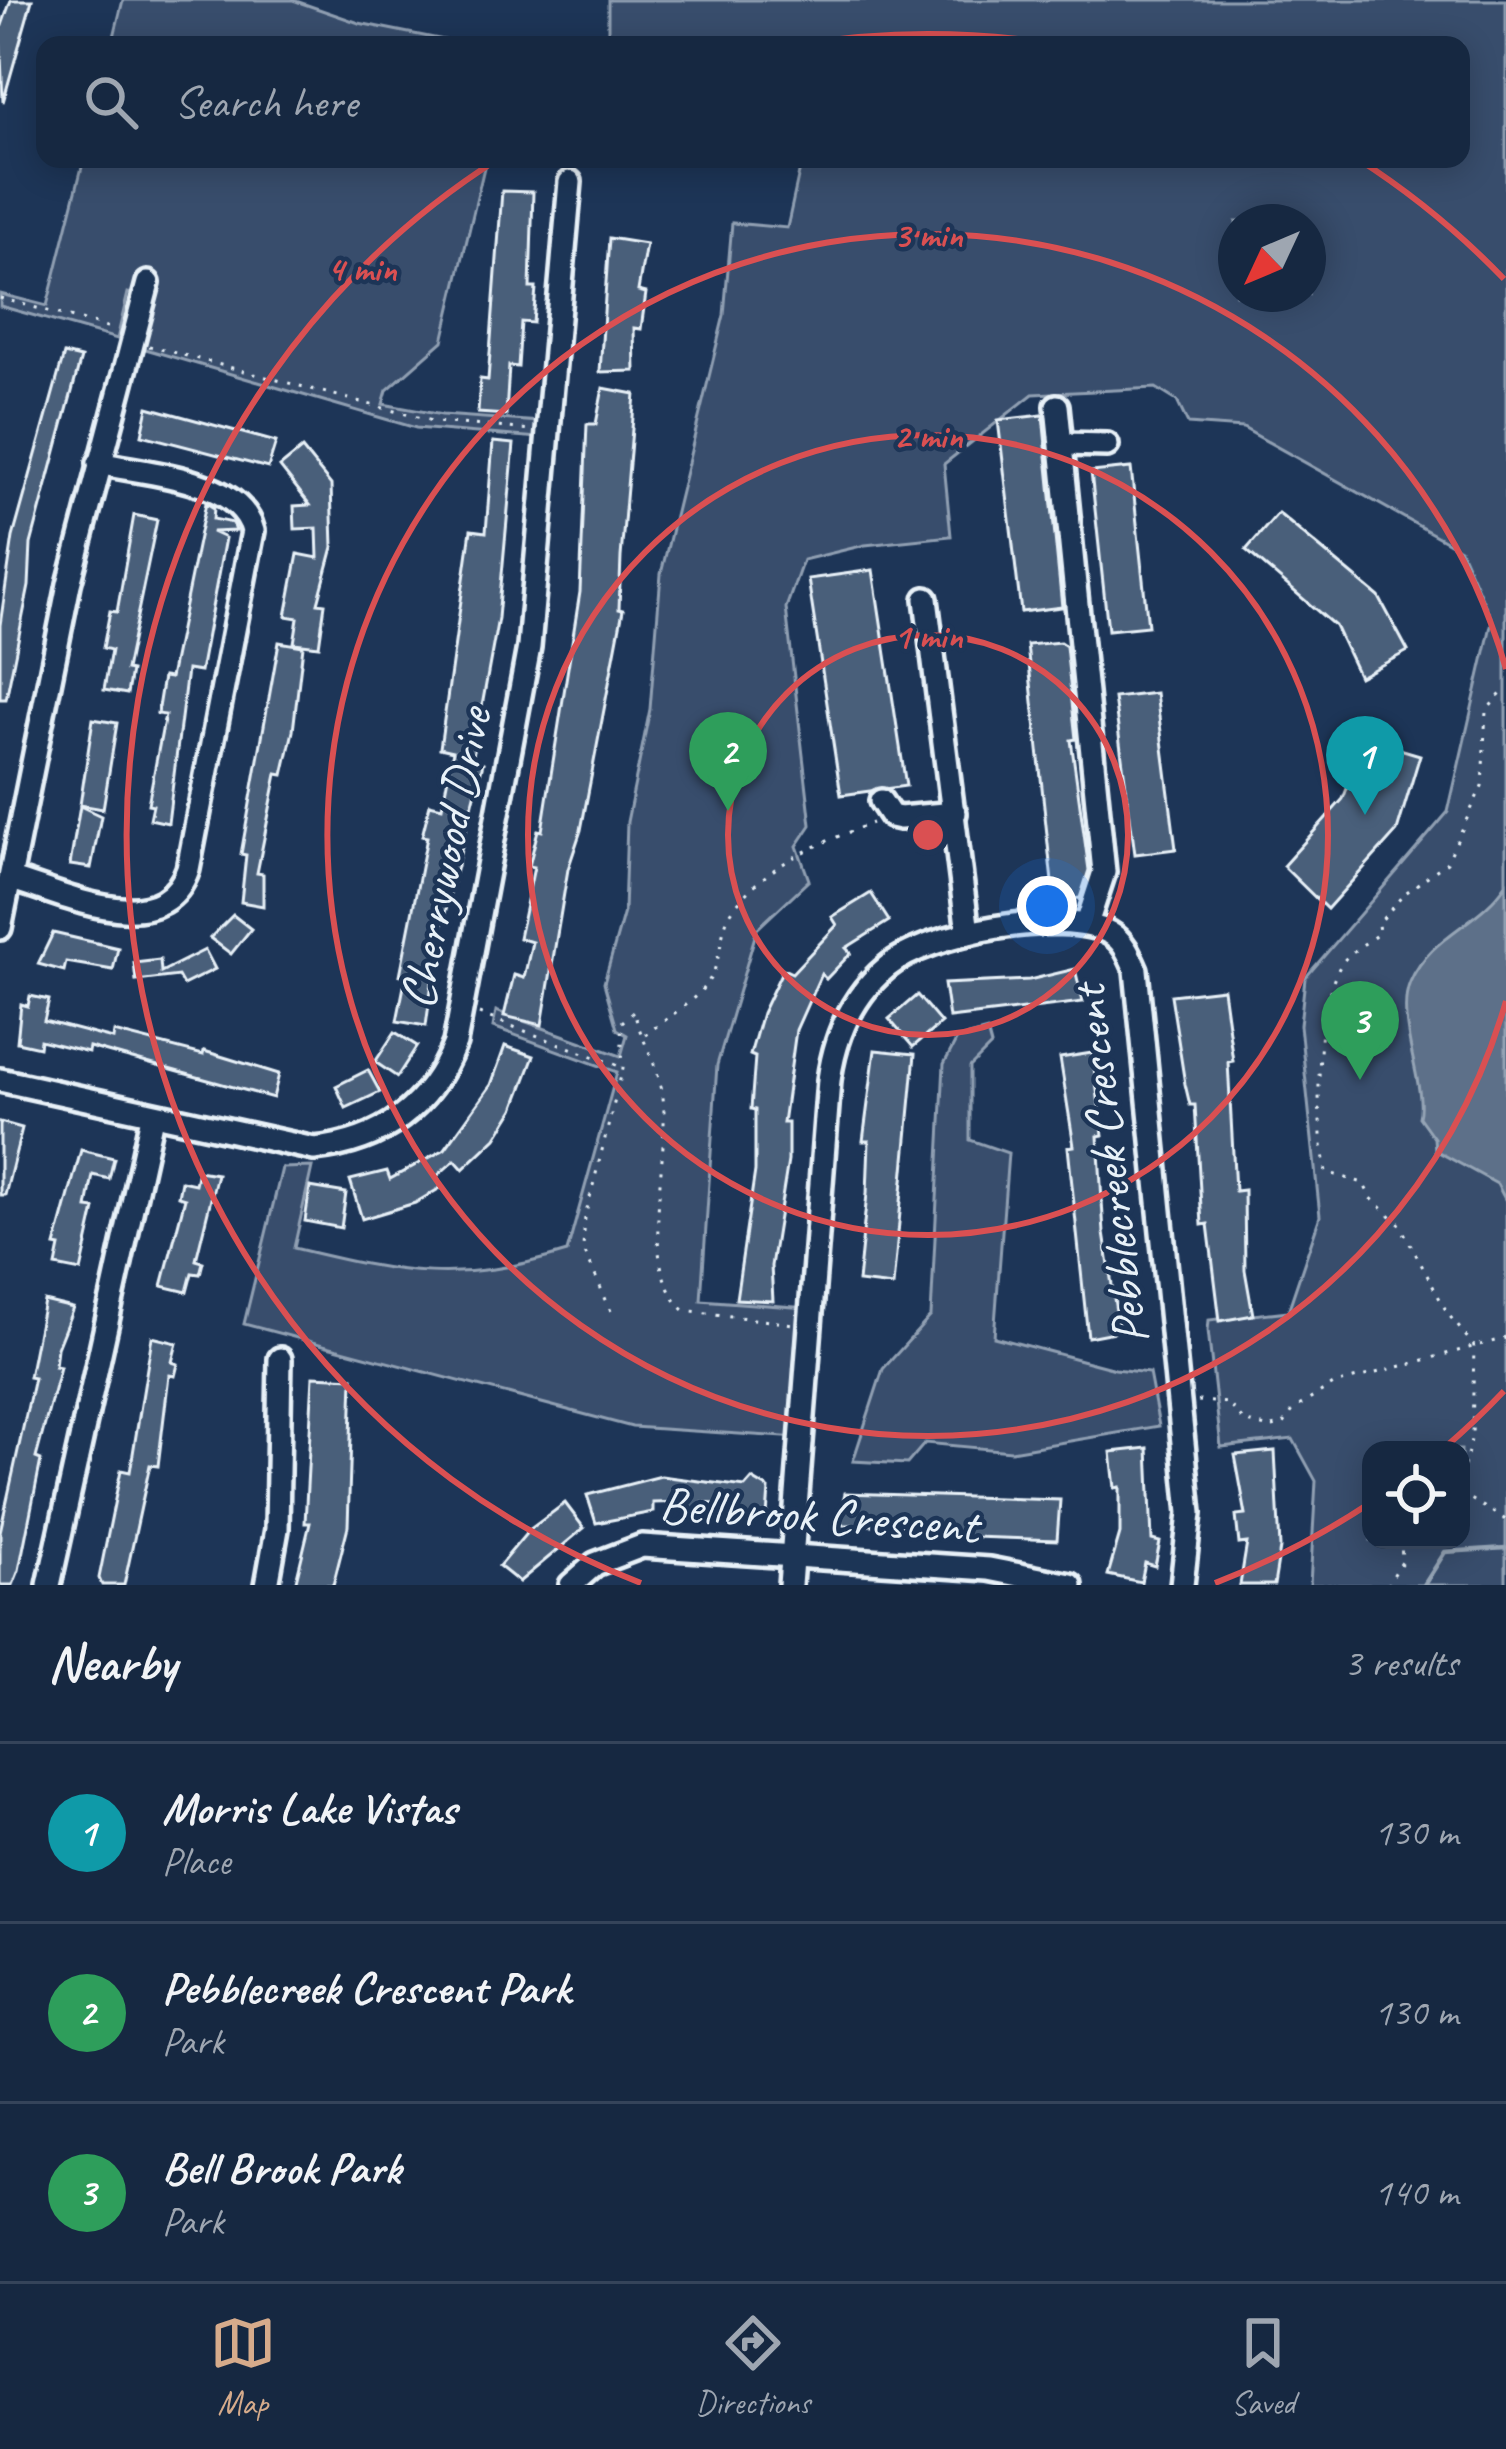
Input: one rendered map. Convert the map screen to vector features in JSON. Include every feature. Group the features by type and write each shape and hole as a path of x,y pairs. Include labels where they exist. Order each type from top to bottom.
{"street":[{"name":"Cherrywood Drive","path":"0,1080 314,1149 389,1128 431,1091 455,1043 530,646 570,182"},
{"path":"0,928 69,584 148,284"},
{"path":"1057,406 1104,872 1088,924"},
{"path":"1064,444 1107,445"},
{"path":"12,879 132,911 163,902 188,869 252,545 251,521 238,503 221,492 99,463"},
{"path":"926,599 968,933"},
{"path":"886,809 955,813"},
{"name":"Pebblecreek Crescent","path":"790,1585 829,1080 837,1037 884,969 920,945 968,933 1088,924 1119,939 1136,970 1190,1527 1182,1585"},
{"path":"49,1585 152,1117"},
{"path":"267,1585 278,1511 280,1360"},
{"name":"Bellbrook Crescent","path":"572,1585 596,1564 631,1547 989,1569 1071,1585"}],"path":[{"path":"0,298 436,422 545,431"},
{"path":"1470,1444 1474,1346 1448,1314 1399,1223 1363,1183 1326,1172 1322,1036 1332,984 1346,957 1379,933 1378,924 1395,903 1447,862 1482,786 1486,712 1506,688"},
{"path":"644,1036 704,988 728,916 748,890 815,846 886,809"},
{"path":"461,1007 622,1068"},
{"path":"611,1311 583,1248 585,1217 622,1068 622,1023 634,1011 662,1086 665,1114 658,1203 662,1270 674,1300 684,1310 812,1327"},
{"path":"1180,1399 1228,1403 1244,1421 1268,1428 1284,1424 1294,1409 1335,1384 1506,1338"},
{"path":"1470,1499 1506,1520"},
{"path":"1387,1585 1402,1562 1401,1549"}],"shaded area":[{"path":"123,0 293,0 359,23 424,36 114,36"},
{"path":"608,0 1506,0 1506,1585 1310,1585 1316,1481 1293,1439 1221,1447 1208,1330 1209,1320 1288,1311 1320,1216 1300,1025 1305,978 1448,812 1492,621 1460,549 1243,428 1188,424 1177,401 1156,388 1033,394 944,464 951,536 865,545 803,560 786,608 811,825 797,846 809,880 757,929 717,1065 701,1300 807,1308 799,1438 632,1427 244,1324 282,1168 312,1167 294,1248 430,1272 494,1269 567,1252 617,1072 493,1027 496,1011 621,1056 627,1035 617,1029 604,983 624,912 627,822 650,709 661,574 724,315 732,223 787,228 800,168 1470,168 1470,36 608,36"},
{"path":"82,168 484,168 443,341 387,390 383,404 442,415 540,422 539,438 416,428 142,348 156,299 128,293 117,339 0,306 0,294 47,306"},
{"path":"1506,884 1506,1201 1497,1184 1435,1150 1434,1138 1419,1117 1406,997 1430,952 1483,910"},
{"path":"987,1031 991,1046 970,1067 970,1140 1008,1153 994,1337 1115,1369 1149,1373 1159,1426 1011,1451 925,1443 907,1464 853,1461 883,1369 931,1316 944,1064 957,1039"}],"building":[{"path":"11,0 32,0 3,102 0,31"},
{"path":"502,191 533,192 530,288 536,288 533,323 521,322 518,367 509,366 506,415 478,413 480,379 488,380"},
{"path":"609,238 646,244 638,291 646,293 641,329 634,328 635,371 600,372"},
{"path":"64,354 81,358 31,544 29,586 6,699 0,699 0,625 13,537"},
{"path":"603,388 635,394 621,557 619,609 623,610 581,830 568,869 542,1025 504,1016 514,975 524,978 532,942 519,938 534,867 529,866 538,830 542,831 580,592 587,424 596,424"},
{"path":"148,407 276,442 268,468 142,435"},
{"path":"1043,415 1062,607 1021,612 998,420"},
{"path":"493,442 514,444 498,618 472,761 483,763 437,945 426,1026 397,1021 406,976 400,975 427,837 422,836 430,804 442,807 453,751 440,748 471,530 486,532"},
{"path":"302,449 331,485 333,547 318,603 325,604 319,646 294,643 298,618 286,616 298,554 318,558 317,528 295,529 294,506 310,505 280,467"},
{"path":"1131,468 1148,626 1108,630 1091,472"},
{"path":"206,503 214,508 213,519 233,523 236,531 212,532 225,538 200,672 187,670 168,823 150,819 153,805 148,804 165,715 157,714 163,677 170,678"},
{"path":"1278,513 1379,597 1408,651 1359,677 1335,626 1246,550"},
{"path":"134,515 157,520 126,670 131,671 127,694 104,690 111,650 103,648 110,611 117,612"},
{"path":"873,570 906,786 841,795 808,579"},
{"path":"279,642 303,646 293,731 283,775 277,774 257,873 263,874 263,906 241,902 246,855 241,854"},
{"path":"1060,642 1066,646 1076,739 1071,740 1089,870 1080,898 1054,901 1027,645"},
{"path":"1156,693 1176,849 1135,854 1114,698"},
{"path":"93,719 117,723 103,809 80,805"},
{"path":"1366,739 1420,755 1397,831 1327,909 1283,866 1343,799"},
{"path":"80,806 101,816 91,868 70,865"},
{"path":"871,893 889,921 846,948 851,953 826,979 821,974 796,1030 783,1123 788,1123 788,1161 771,1266 773,1301 736,1299 755,1171 755,1110 751,1109 755,1057 750,1055 762,1013 783,969 792,973 837,925 832,917"},
{"path":"233,915 251,929 231,954 210,938"},
{"path":"53,933 118,948 113,970 66,962 64,971 38,964"},
{"path":"205,950 215,969 183,985 178,976 136,981 134,963 160,960 161,972"},
{"path":"1075,969 1083,1002 949,1018 944,984 1029,980"},
{"path":"1223,989 1233,1061 1228,1062 1235,1191 1244,1190 1245,1270 1253,1315 1220,1321 1208,1224 1202,1225 1195,1105 1190,1105 1185,1084 1171,995"},
{"path":"917,995 941,1023 913,1047 889,1019"},
{"path":"30,996 49,1000 44,1021 113,1039 114,1032 203,1055 204,1051 279,1074 273,1098 89,1047 88,1052 40,1040 39,1047 17,1042 21,1004 28,1006"},
{"path":"395,1032 417,1046 397,1077 375,1062"},
{"path":"505,1046 534,1056 514,1109 496,1138 463,1169 455,1160 436,1177 442,1187 415,1203 362,1219 350,1180 387,1171 390,1179 445,1149 491,1085"},
{"path":"875,1050 915,1054 893,1286 858,1282 869,1141 863,1141"},
{"path":"1092,1053 1103,1135 1098,1136 1104,1233 1119,1331 1088,1337 1068,1147 1074,1146 1060,1058"},
{"path":"368,1070 380,1092 346,1108 336,1086"},
{"path":"0,1122 22,1128 5,1195 0,1195"},
{"path":"81,1150 114,1158 109,1179 93,1175 87,1208 95,1209 81,1271 56,1266 60,1247 55,1246"},
{"path":"198,1171 217,1174 196,1260 203,1262 200,1274 192,1273 187,1292 162,1286 185,1198 178,1196 181,1181 195,1184"},
{"path":"310,1187 346,1193 341,1228 305,1221"},
{"path":"44,1301 73,1308 57,1348 55,1366 60,1367 36,1458 41,1460 19,1570 13,1585 0,1585 0,1532 34,1378 29,1377"},
{"path":"152,1337 177,1343 172,1362 178,1364 175,1376 169,1375 158,1466 150,1465 124,1585 102,1585 99,1578 121,1470 130,1472"},
{"path":"313,1376 353,1378 348,1526 333,1585 295,1585 310,1523 305,1523"},
{"path":"1148,1448 1152,1540 1160,1542 1155,1566 1145,1563 1141,1582 1108,1575 1120,1534 1120,1487 1115,1488 1111,1452"},
{"path":"1275,1451 1280,1548 1274,1585 1240,1585 1247,1543 1239,1544 1236,1516 1246,1515 1235,1455"},
{"path":"661,1476 745,1487 752,1479 769,1489 767,1516 730,1517 731,1505 703,1503 702,1515 686,1514 686,1502 653,1503 653,1512 596,1523 587,1495"},
{"path":"845,1493 1060,1500 1057,1540 929,1532 929,1525 837,1525"},
{"path":"565,1503 584,1528 519,1582 499,1566 529,1530"}],"waterway":[{"path":"1424,1585 1445,1552 1506,1548"}],"place":[{"name":"Pebblecreek Crescent Park","path":"728,811"},
{"name":"Morris Lake Vistas","path":"1365,815"},
{"name":"Bell Brook Park","path":"1360,1080"}]}
